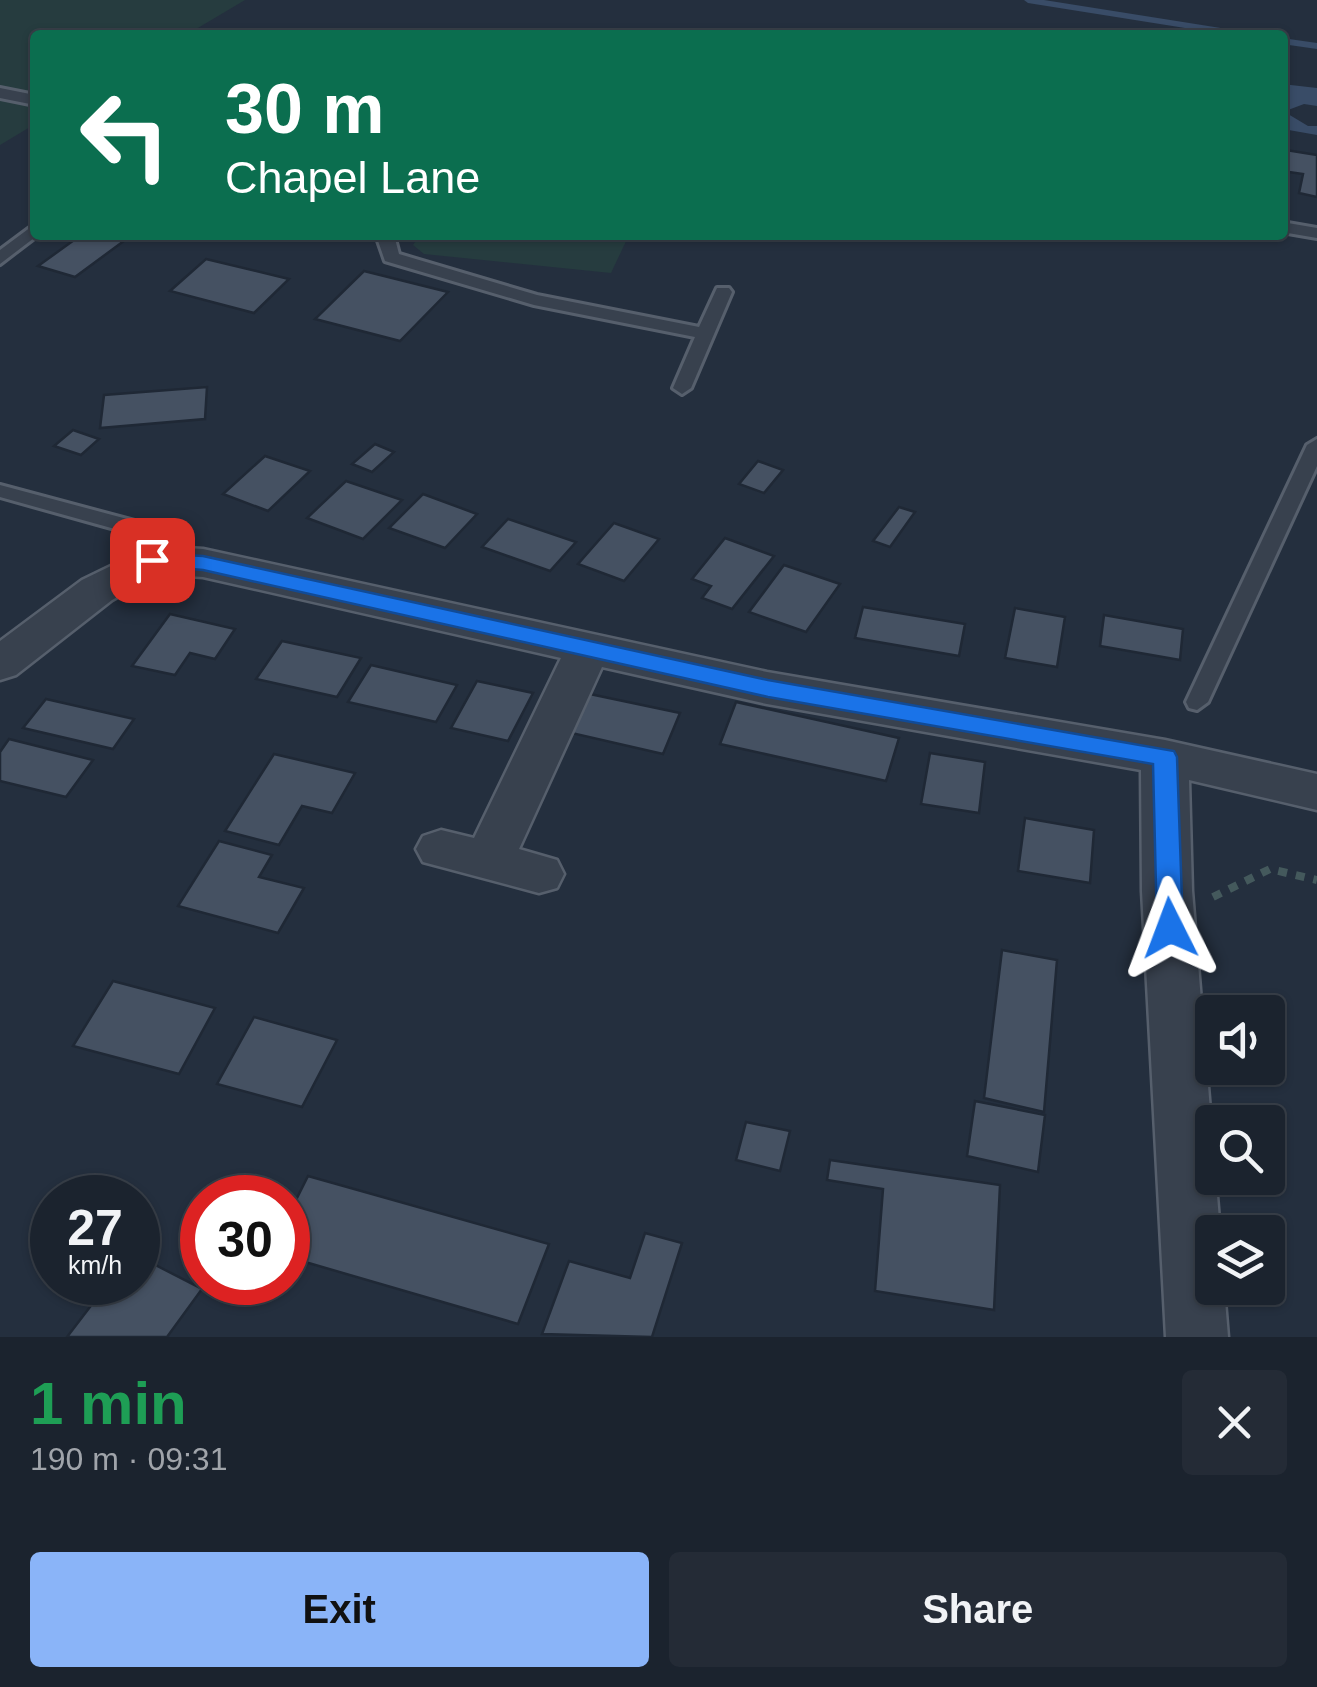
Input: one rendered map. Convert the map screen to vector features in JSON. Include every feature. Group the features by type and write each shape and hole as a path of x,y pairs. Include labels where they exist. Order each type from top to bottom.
{"street":[{"path":"0,664 97,590 169,561 768,688 1165,757 1317,792"},
{"path":"489,860 588,648"},
{"path":"1165,757 1168,891 1197,1337"},
{"path":"440,849 539,874"}],"lane":[{"path":"0,93 30,99"},
{"path":"1288,228 1317,233"},
{"path":"0,259 30,233"},
{"path":"386,240 391,257 534,300 706,334"},
{"path":"682,388 724,292"},
{"path":"1198,702 1317,445"},
{"path":"0,491 164,536 169,561"}],"path":[{"path":"1168,891 1215,898 1270,869 1317,880"}],"green space":[{"path":"0,0 245,0 194,30 30,30 30,127 0,145"},
{"path":"416,240 627,240 611,273 424,254 413,245"}],"water":[{"path":"1288,85 1317,88 1317,106 1304,104 1288,110"},
{"path":"1288,114 1308,126 1317,126 1317,135 1288,130"}],"building":[{"path":"1288,150 1317,155 1317,197 1299,193 1303,174 1288,172"},
{"path":"74,240 125,240 75,277 38,266"},
{"path":"206,259 289,279 254,313 170,291"},
{"path":"364,271 448,292 400,341 315,319"},
{"path":"207,387 205,419 100,428 104,395"},
{"path":"73,430 99,439 81,455 54,446"},
{"path":"375,444 394,452 372,472 352,464"},
{"path":"265,456 310,471 268,511 223,494"},
{"path":"758,461 783,470 764,493 739,484"},
{"path":"346,481 402,500 363,539 307,518"},
{"path":"423,494 477,514 445,548 389,528"},
{"path":"899,507 915,512 890,547 873,541"},
{"path":"508,519 576,542 550,571 482,547"},
{"path":"614,523 659,539 624,581 578,564"},
{"path":"725,538 774,556 732,609 702,598 711,586 692,579"},
{"path":"784,565 840,584 806,632 749,612"},
{"path":"863,607 965,624 959,656 855,638"},
{"path":"1015,608 1065,617 1057,667 1005,658"},
{"path":"170,614 235,629 215,659 190,653 175,675 132,666"},
{"path":"1104,615 1183,629 1180,660 1100,646"},
{"path":"282,641 361,658 337,697 256,679"},
{"path":"371,665 457,685 436,722 348,702"},
{"path":"477,681 533,693 508,741 451,728"},
{"path":"585,693 680,713 663,754 567,732"},
{"path":"46,699 134,719 113,749 23,728"},
{"path":"736,702 899,738 886,781 720,744"},
{"path":"9,739 93,760 66,797 0,781 0,752"},
{"path":"930,753 985,762 979,813 921,804"},
{"path":"274,754 355,773 332,813 302,806 279,845 225,831"},
{"path":"1025,818 1094,830 1090,883 1018,871"},
{"path":"219,841 272,855 259,877 304,888 278,933 178,906"},
{"path":"1002,950 1057,960 1044,1112 984,1098"},
{"path":"113,981 215,1008 179,1074 73,1046"},
{"path":"254,1017 337,1040 302,1107 217,1084"},
{"path":"975,1101 1045,1115 1038,1172 967,1156"},
{"path":"746,1122 790,1131 780,1171 736,1160"},
{"path":"830,1160 1000,1185 994,1310 875,1291 883,1189 827,1180"},
{"path":"310,1177 549,1244 518,1324 310,1263"},
{"path":"645,1233 682,1243 652,1337 542,1334 569,1261 630,1278"},
{"path":"160,1267 180,1278 180,1305 190,1305 167,1337 67,1337 91,1305 160,1305"}],"waterway":[{"path":"1028,0 1215,30"},
{"path":"1288,42 1317,46"}],"route":[{"path":"152,560 203,563 768,688 1165,757 1170,928"}]}
